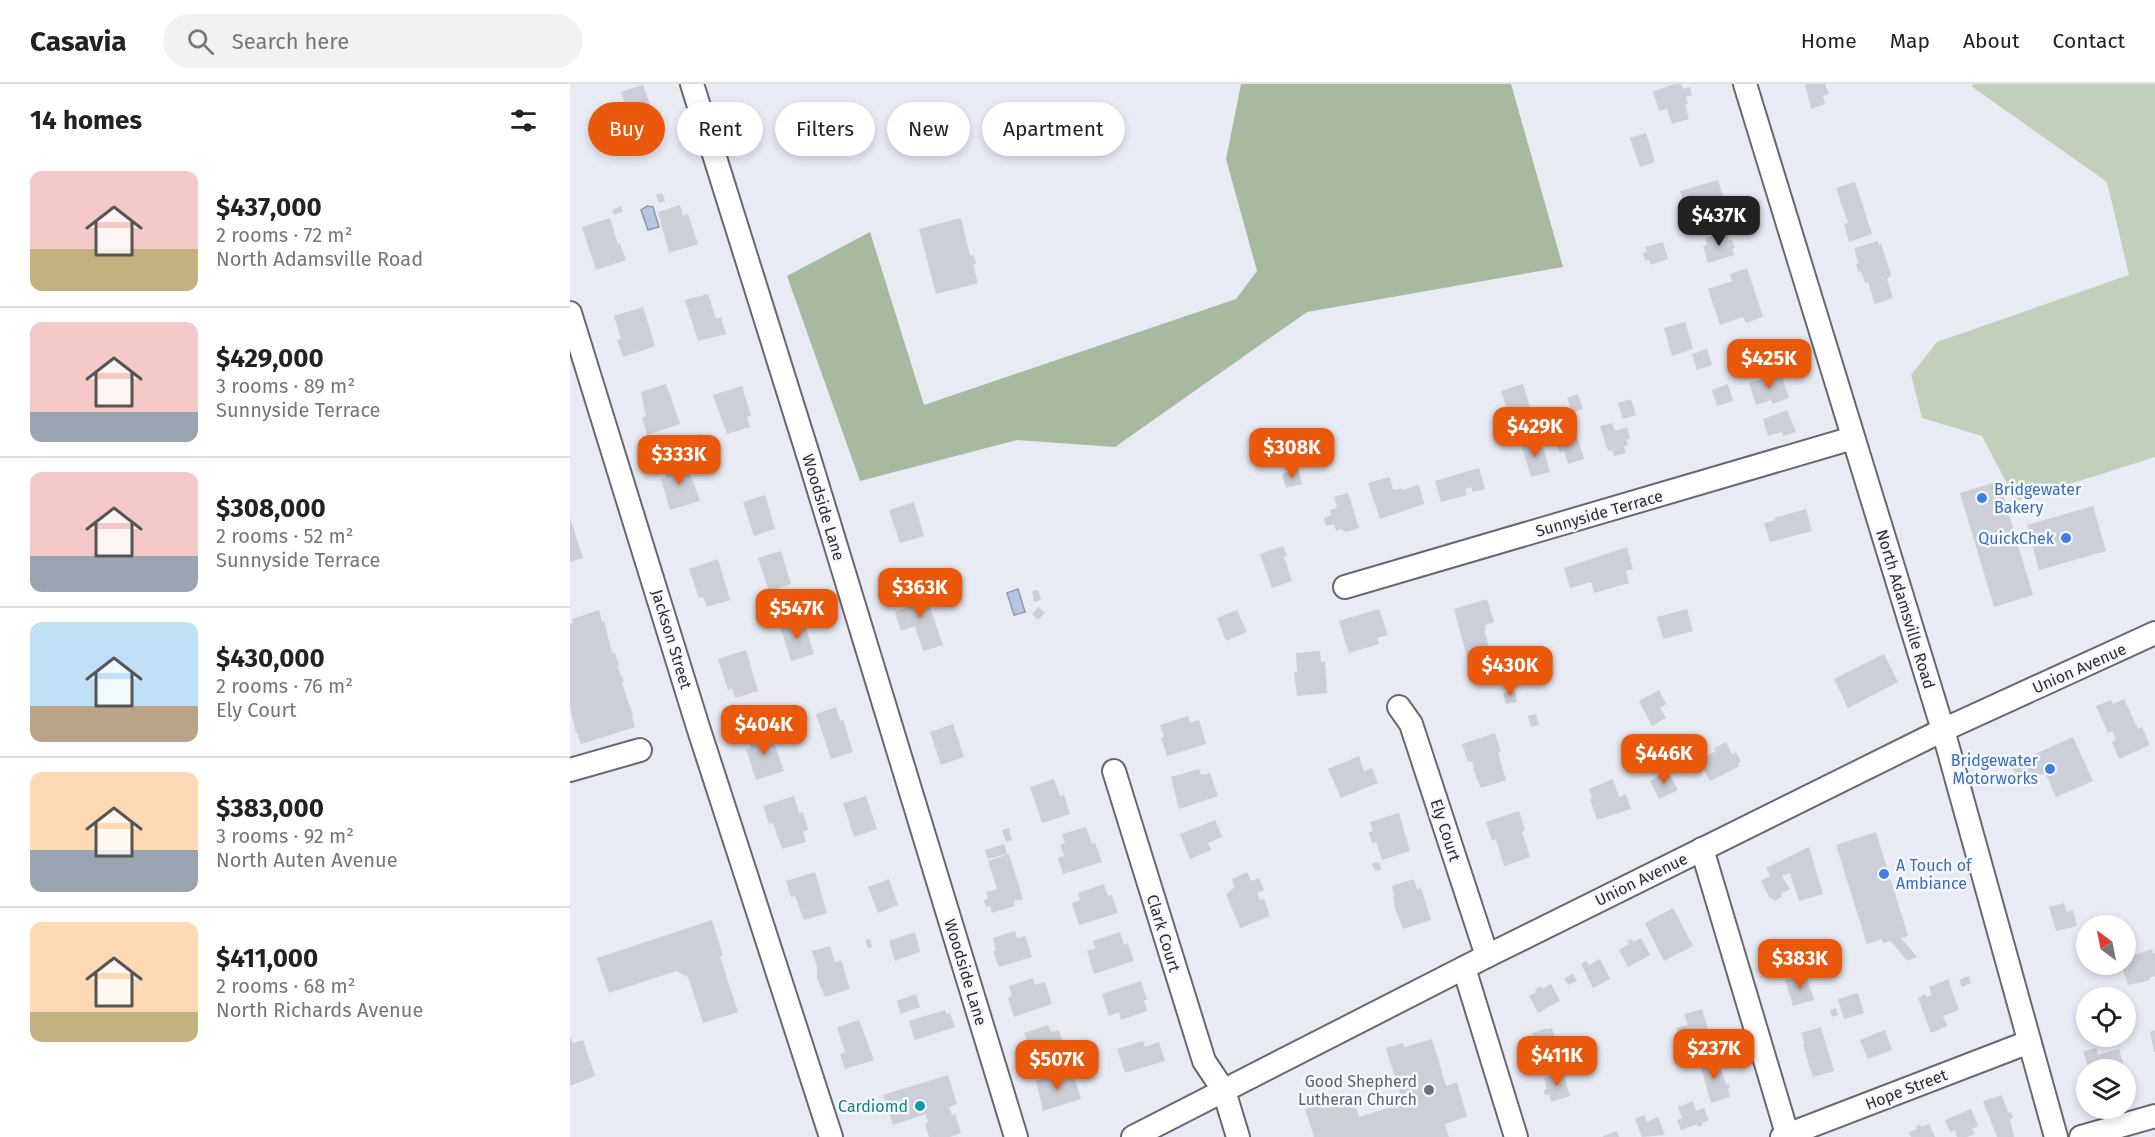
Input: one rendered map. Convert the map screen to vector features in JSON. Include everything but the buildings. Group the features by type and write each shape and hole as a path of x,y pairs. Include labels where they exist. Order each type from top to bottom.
{"street":[{"name":"Woodside Lane","path":"692,84 810,461 1016,1137"},
{"name":"North Adamsville Road","path":"1745,84 1943,730 2056,1137"},
{"name":"Jackson Street","path":"570,313 698,726 831,1137"},
{"name":"Sunnyside Terrace","path":"1344,588 1853,438"},
{"name":"Union Avenue","path":"1133,1137 1487,956 1943,730 2155,633"},
{"name":"Ely Court","path":"1399,707 1411,724 1487,956"},
{"path":"570,771 640,750"},
{"name":"Clark Court","path":"1114,771 1204,1061 1224,1091 1238,1137"},
{"path":"1702,849 1786,1136"},
{"path":"1464,968 1516,1137"},
{"name":"Hope Street","path":"1786,1136 2030,1042"},
{"path":"2080,1137 2155,1116"}],"green space":[{"path":"1241,84 1511,84 1563,267 1307,312 1115,447 1017,440 860,481 787,276 870,232 924,405 1236,299 1257,271 1226,159"},
{"path":"1975,84 2155,84 2155,457 2016,501 1982,436 1922,418 1911,375 1937,342 2129,275 2107,182 1971,86"}],"water":[{"path":"647,206 653,207 659,227 648,230 641,210"},
{"path":"1018,589 1025,612 1014,615 1007,593"}],"place":[{"name":"Bridgewater Bakery","path":"1982,498"},
{"name":"QuickChek","path":"2066,538"},
{"name":"Bridgewater Motorworks","path":"2050,769"},
{"name":"A Touch of Ambiance","path":"1884,874"},
{"name":"Good Shepherd Lutheran Church","path":"1429,1090"},
{"name":"Cardiomd","path":"920,1106"}]}
